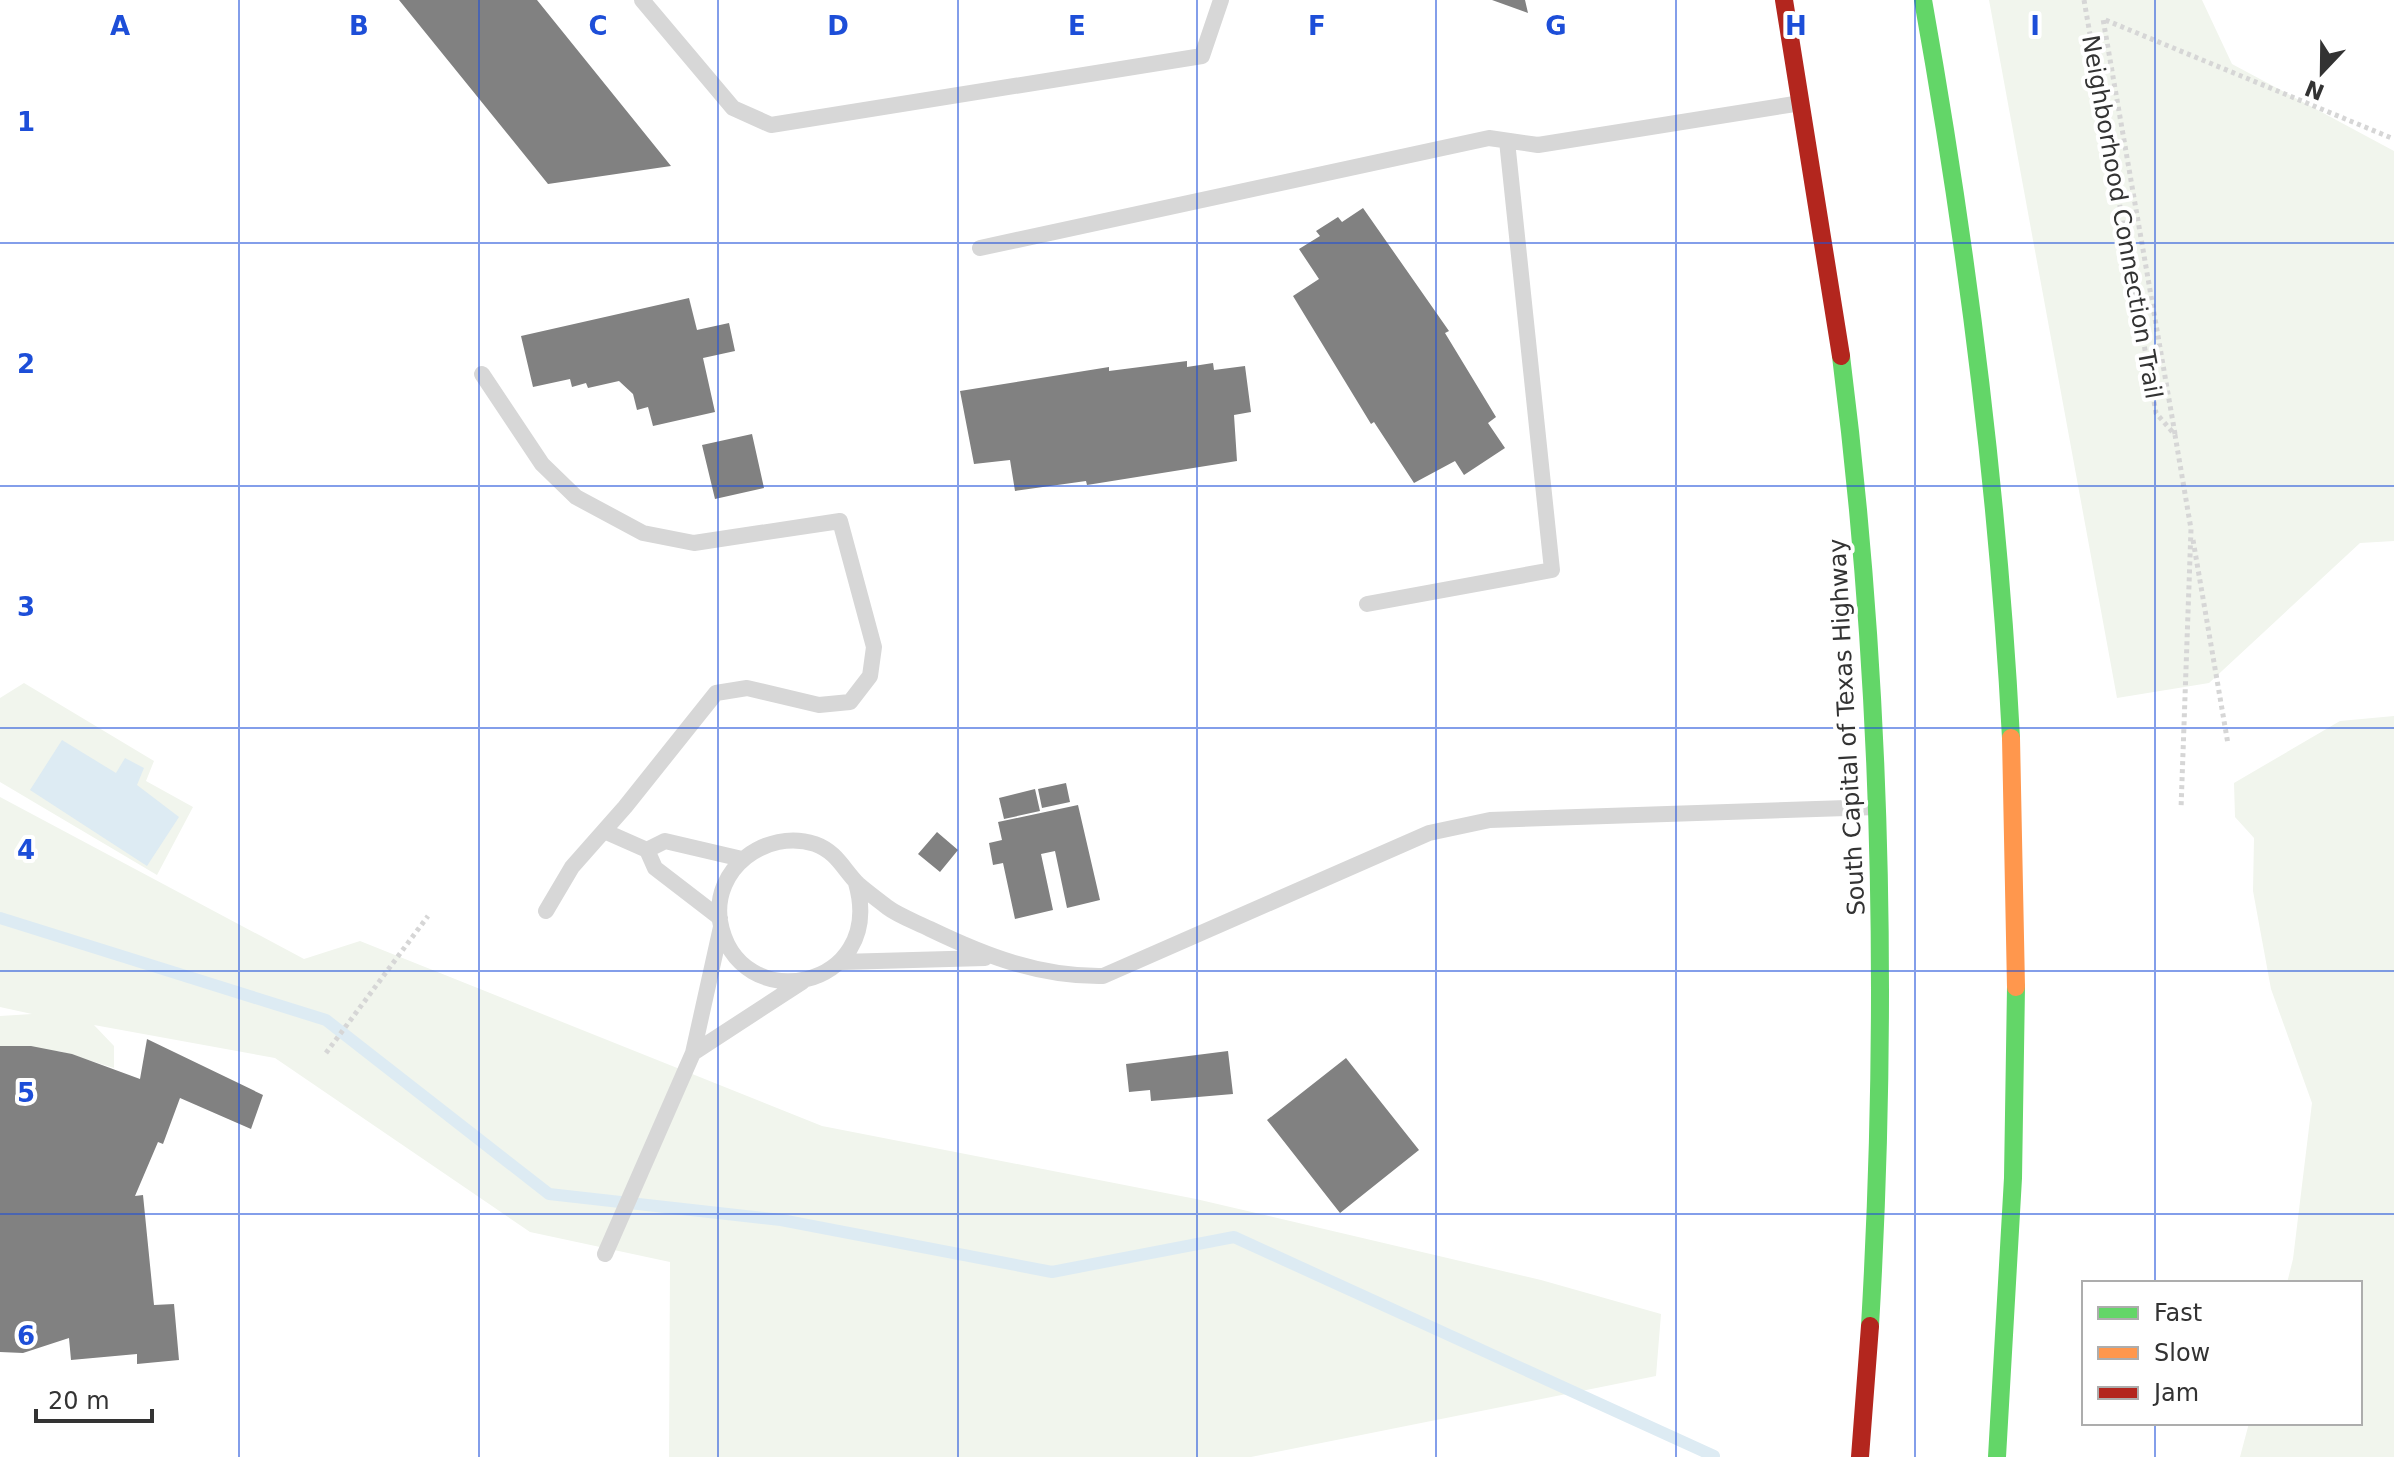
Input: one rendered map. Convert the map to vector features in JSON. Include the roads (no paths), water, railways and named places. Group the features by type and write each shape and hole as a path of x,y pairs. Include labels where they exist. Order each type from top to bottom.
{"highway":[{"name":"South Capital of Texas Highway","path":"1784,0 1830,265 1853,448 1870,633 1879,807 1882,1002 1878,1202 1860,1457"},
{"path":"1923,0 1978,340 2009,679 2017,919 2017,1104 2008,1317 1997,1457"}],"lane":[{"path":"642,0 733,108 771,125 1202,56 1221,0"},
{"path":"980,248 1489,138 1538,145 1803,102"},
{"path":"1367,604 1552,570 1507,141"},
{"path":"482,374 542,464 576,497 643,533 694,543 840,521 874,647 870,676 850,702 819,705 747,688 716,693 572,867 546,911"},
{"path":"605,1254 693,1053 721,922 723,890 742,859 776,841 796,840 832,853 856,883 891,910 991,958 1071,977 1103,976 1429,833 1490,820 1879,807"},
{"path":"604,831 647,850 655,868 721,922 729,946 743,963 760,975 781,982 803,981 823,975 841,962 854,945 861,925 862,903 856,883"},
{"path":"647,850 665,841 742,859"},
{"path":"841,962 991,958"},
{"path":"693,1053 803,981"}],"waterway":[{"path":"0,918 326,1020 549,1194 781,1220 1052,1272 1234,1237 1714,1456"}]}
